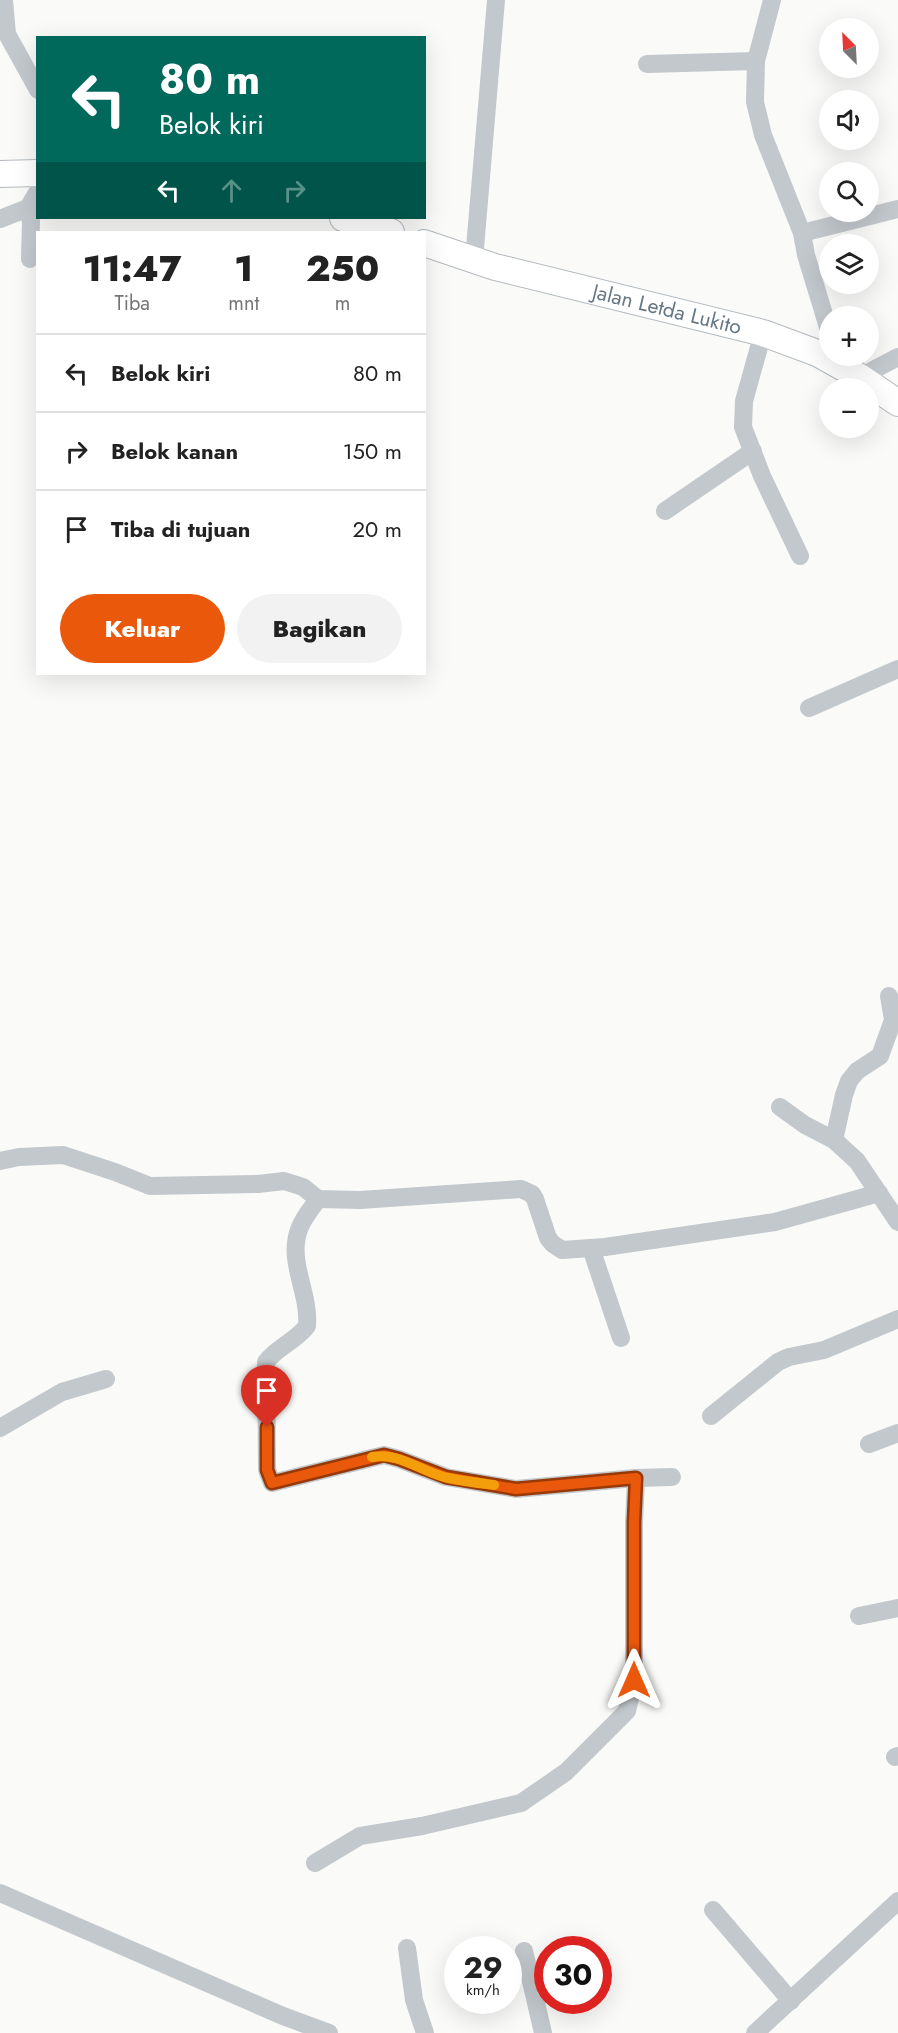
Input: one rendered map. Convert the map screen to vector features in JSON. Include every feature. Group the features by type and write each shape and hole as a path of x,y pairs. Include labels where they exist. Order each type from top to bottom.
{"street":[{"path":"4,0 7,34 36,86"},
{"path":"474,260 496,0"},
{"path":"772,0 756,61 756,102 763,135 802,233 806,255 821,306"},
{"path":"647,64 756,61"},
{"path":"0,174 36,173"},
{"path":"0,219 28,208 36,194"},
{"path":"28,208 31,222 30,259"},
{"path":"802,233 898,209"},
{"path":"346,219 388,231"},
{"name":"Jalan Letda Lukito","path":"426,244 495,267 763,333 819,354"},
{"path":"763,333 744,401 742,419 744,433 800,556"},
{"path":"879,360 898,357"},
{"name":"Jalan Letda Lukito","path":"846,366 898,403"},
{"path":"665,511 753,451"},
{"path":"809,708 898,669"},
{"path":"834,1140 849,1081 867,1062 889,1055 893,1020 889,996"},
{"path":"780,1107 805,1125 834,1140 858,1161 898,1222"},
{"path":"0,1161 20,1157 63,1155 150,1186 258,1184 284,1181 303,1187 318,1199 360,1200 521,1189 532,1194 548,1238 562,1250 775,1222 879,1193"},
{"path":"318,1199 301,1225 296,1240 296,1262 304,1294 307,1326 303,1332 272,1353 266,1362 267,1470 272,1483 384,1455 446,1477 516,1489 672,1477"},
{"path":"591,1248 621,1338"},
{"path":"711,1416 778,1362 789,1357 824,1350 898,1319"},
{"path":"0,1428 62,1392 106,1379"},
{"path":"869,1444 898,1433"},
{"path":"315,1863 360,1836 422,1826 521,1803 566,1772 627,1711 634,1680 636,1478"},
{"path":"859,1616 898,1608"},
{"path":"0,1893 283,2016 330,2033"},
{"path":"755,2033 898,1901"},
{"path":"713,1910 791,2001"},
{"path":"407,1948 414,2000 425,2033"},
{"path":"524,1951 543,2033"}],"slow traffic":[{"path":"372,1457 384,1455 446,1477 494,1485"}],"route":[{"path":"267,1427 267,1470 272,1483 384,1455 446,1477 516,1489 636,1478 634,1680"}]}
